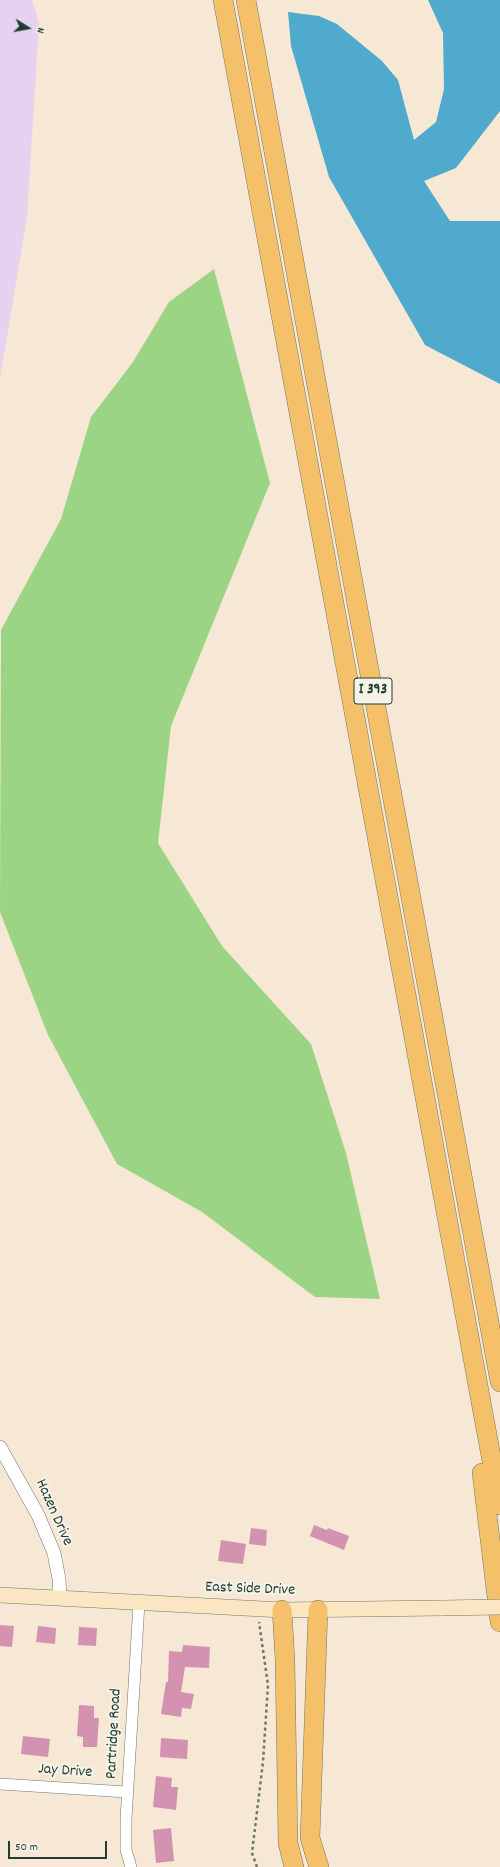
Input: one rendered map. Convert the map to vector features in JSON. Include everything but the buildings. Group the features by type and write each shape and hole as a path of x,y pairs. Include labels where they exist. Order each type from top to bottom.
{"highway":[{"name":"I 393","path":"223,0 500,1505"},
{"name":"I 393","path":"246,0 500,1382"},
{"path":"461,1169 500,1325"},
{"path":"462,1297 500,1622"},
{"path":"282,1610 285,1660 288,1843 294,1867"},
{"path":"318,1610 310,1838 319,1867"}],"main road":[{"name":"East Side Drive","path":"0,1595 282,1610 500,1607"}],"street":[{"name":"Hazen Drive","path":"0,1447 41,1521 54,1553 59,1579 60,1598"},
{"name":"Partridge Road","path":"131,1867 126,1850 127,1792 139,1603"},
{"name":"Jay Drive","path":"0,1784 127,1792"}],"path":[{"path":"257,1609 268,1685 263,1762 252,1853 257,1867"}],"shaded area":[{"path":"0,0 32,0 39,23 27,217 0,378"}],"green space":[{"path":"214,269 270,483 171,726 158,843 222,946 311,1044 346,1153 380,1299 315,1297 202,1212 117,1164 48,1035 0,912 1,630 61,519 91,417 133,362 169,302"}],"water":[{"path":"428,0 500,0 500,111 456,168 424,181 450,221 500,221 500,384 425,345 329,177 291,46 288,12 319,16 337,24 382,61 398,80 414,140 436,122 444,89 443,33"}]}
